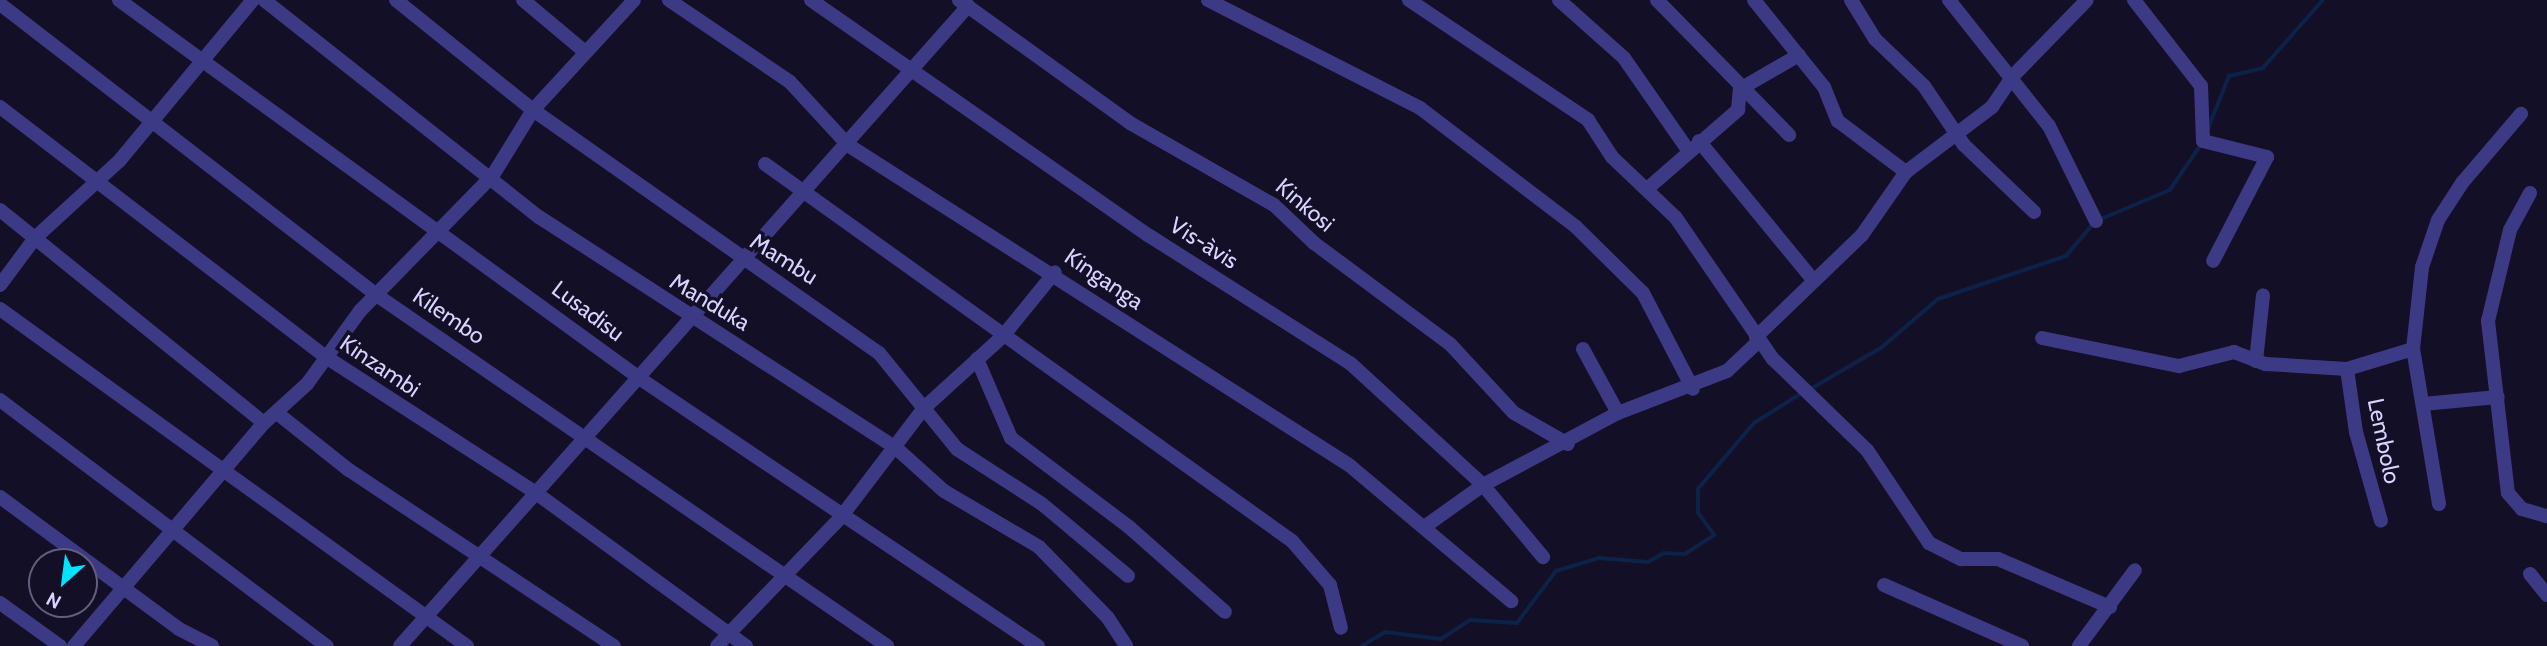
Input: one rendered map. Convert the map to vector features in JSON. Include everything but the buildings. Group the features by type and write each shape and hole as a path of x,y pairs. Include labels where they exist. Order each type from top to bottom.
{"street":[{"name":"Lusadisu","path":"120,0 436,234 642,380 841,517 1038,646"},
{"path":"0,285 35,238 100,179 151,123 253,0"},
{"name":"Manduka","path":"264,0 425,131 493,175 539,217 896,448 944,491 1039,547 1108,618 1126,646"},
{"name":"Mambu","path":"396,0 533,110 743,262 879,353 957,449 1042,504 1128,576"},
{"path":"523,0 584,51"},
{"path":"74,646 128,587 264,423 277,413 378,296 493,175 533,110 584,51 634,0"},
{"name":"Kinganga","path":"669,0 790,82 848,145 1055,272 1349,464 1427,525 1511,601"},
{"name":"Vis-àvis","path":"811,0 1149,235 1331,349 1483,485 1543,557"},
{"path":"1208,0 1420,108 1576,227 1643,293 1693,389"},
{"path":"1409,0 1583,116 1675,218 1773,359 1867,450 1930,543 1961,559 1998,559 2110,607"},
{"path":"1559,0 1624,58 1693,145 1814,281"},
{"path":"1657,0 1740,89 1789,135"},
{"path":"1754,0 1824,87 1838,121 1906,172"},
{"path":"1851,0 1875,39 1924,86 1956,135 2034,212"},
{"path":"1949,0 2049,125 2096,221"},
{"path":"1427,525 1483,485 1568,444 1618,413 1693,389 1727,371 1880,214 1906,172 1992,107 2012,77 2087,0"},
{"path":"2134,0 2201,86 2203,141 2267,158 2213,261"},
{"path":"400,646 429,617 536,493 589,440 642,380 743,262 800,190 848,145 915,72 964,3"},
{"name":"Kinkosi","path":"964,3 1130,123 1274,205 1314,243 1450,344 1514,413 1568,444"},
{"name":"Kilembo","path":"0,4 378,296 887,646"},
{"path":"1740,89 1800,55"},
{"path":"1647,189 1693,145 1738,110 1740,89"},
{"name":"Kinzambi","path":"0,107 100,179 326,357 536,493 746,646"},
{"path":"2439,504 2413,349 2422,267 2438,220 2521,114"},
{"path":"765,164 1305,552 1330,585 1341,628"},
{"path":"2530,193 2492,286 2488,321 2508,493 2522,509 2547,516"},
{"path":"0,210 264,423"},
{"path":"716,646 782,573 841,517 924,408 1003,336 1055,272"},
{"path":"2256,361 2263,295"},
{"path":"0,309 220,474 467,646"},
{"path":"2042,338 2158,365 2234,352 2256,361 2347,369 2413,349"},
{"path":"1583,349 1618,413"},
{"path":"977,359 1011,438 1129,527 1225,612"},
{"name":"Lembolo","path":"2347,369 2358,444 2381,521"},
{"path":"2423,404 2498,397"},
{"path":"0,400 327,646"},
{"path":"277,413 349,470 614,646"},
{"path":"0,497 212,646"},
{"path":"2079,646 2135,570"},
{"path":"2530,574 2547,595"},
{"path":"1884,585 2022,646"},
{"path":"0,603 60,646"}],"waterway":[{"path":"2208,129 2229,76 2263,68 2323,0"},
{"path":"2101,219 2170,190 2202,143"},
{"path":"1809,390 1881,348 1938,299 2066,256 2094,223"},
{"path":"1362,646 1385,632 1441,639 1470,620 1517,623 1556,571 1599,558 1648,562 1664,553 1685,554 1714,535 1698,513 1698,489 1754,423 1802,393"}]}
